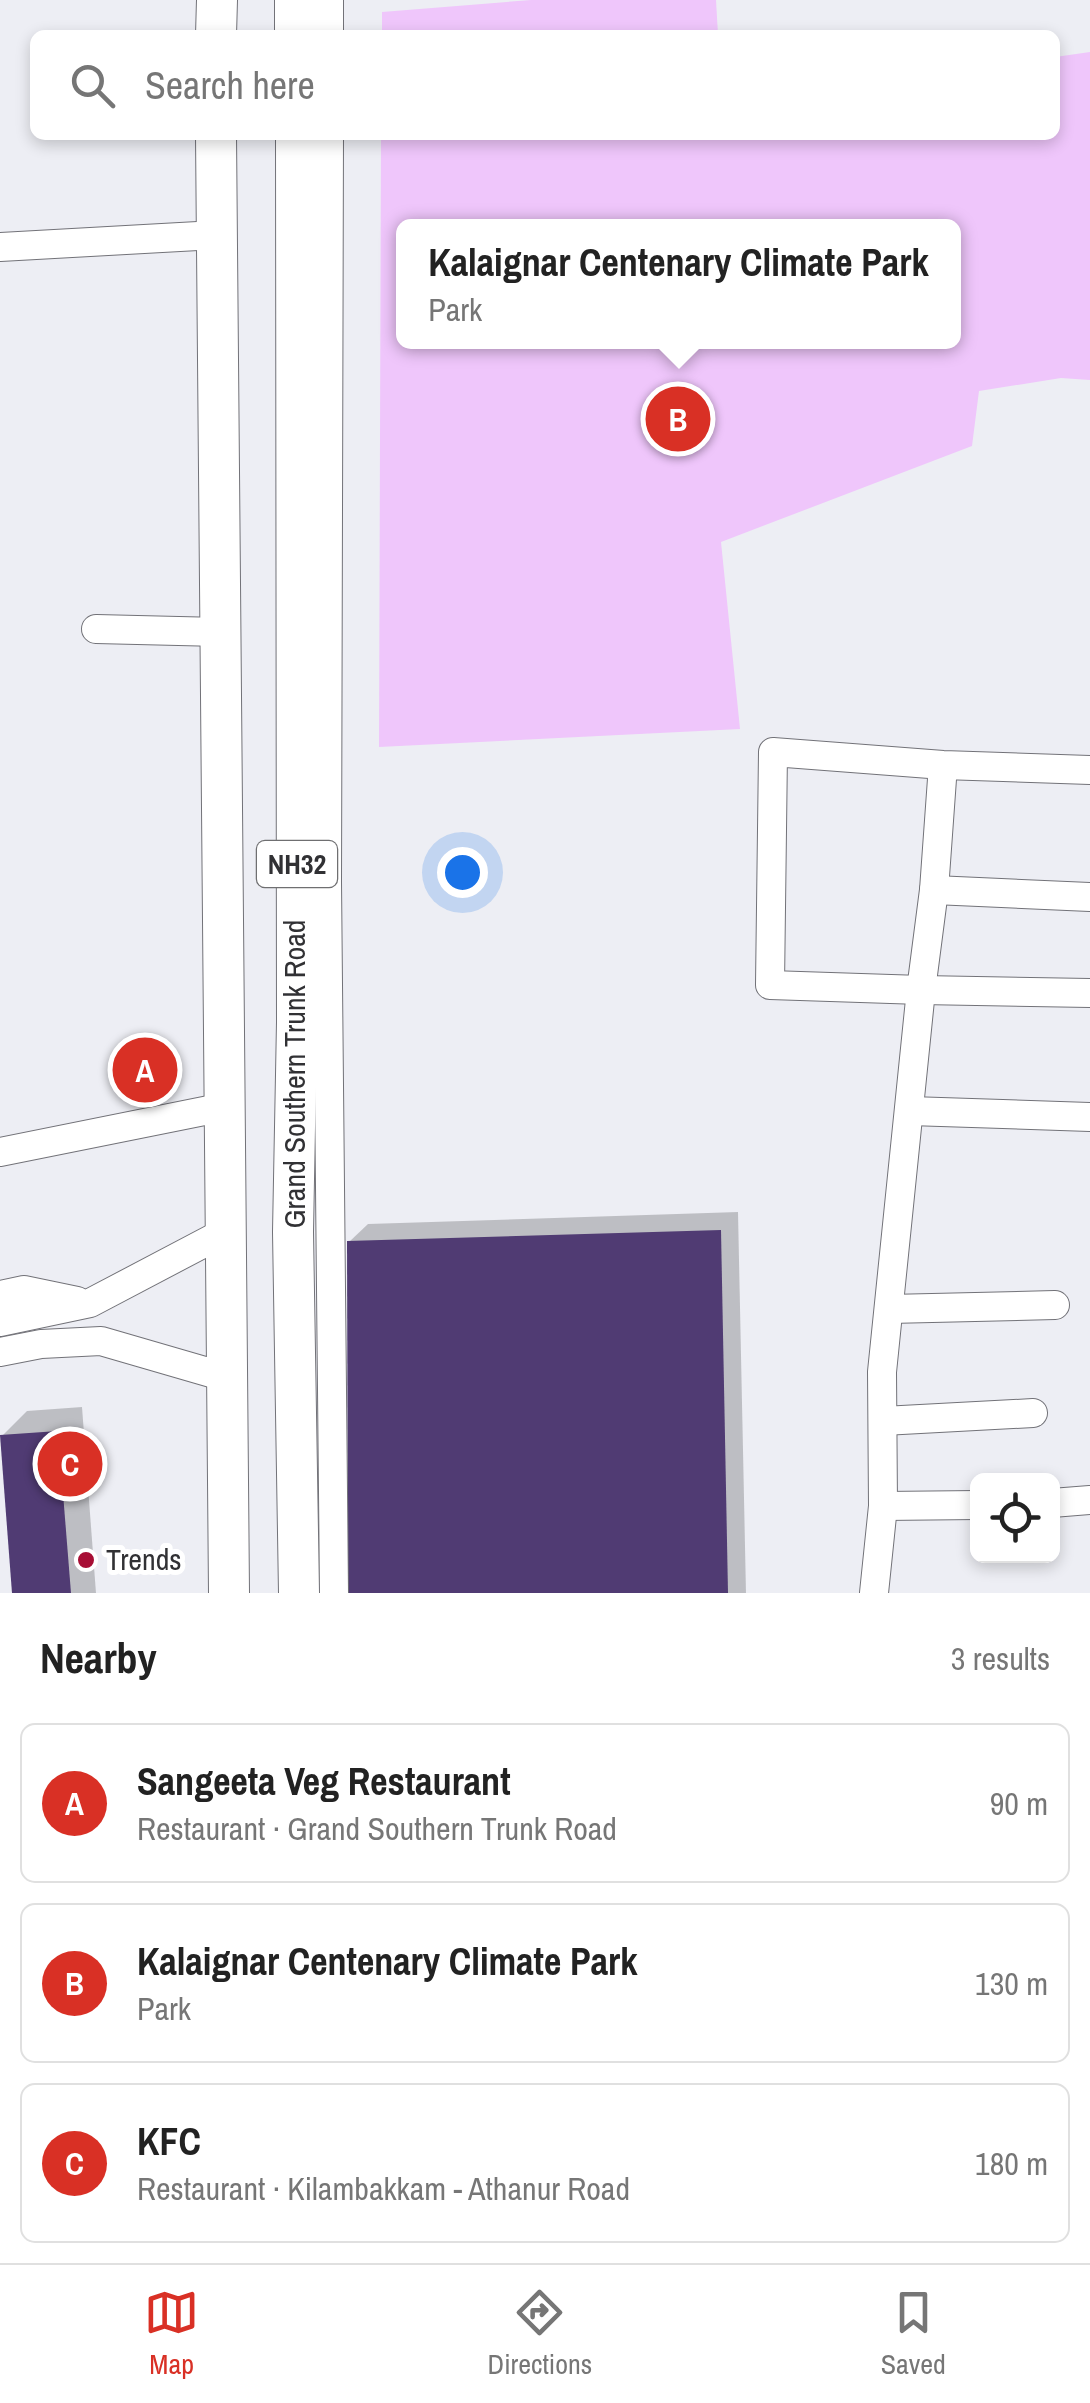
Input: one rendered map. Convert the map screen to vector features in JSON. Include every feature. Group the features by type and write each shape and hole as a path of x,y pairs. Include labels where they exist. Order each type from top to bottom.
{"highway":[{"path":"216,0 216,30"},
{"path":"295,0 295,30"},
{"name":"NH32","path":"216,140 228,1593"},
{"name":"Grand Southern Trunk Road","path":"296,140 297,1022 293,1232 299,1593"}],"street":[{"path":"328,0 329,30"},
{"path":"329,140 327,882 334,1593"},
{"path":"0,247 216,235"},
{"path":"96,630 220,632"},
{"path":"1090,770 944,765 773,752 770,985 1090,993"},
{"path":"874,1593 884,1506 882,1372 944,765"},
{"path":"934,890 1090,896"},
{"path":"0,1152 224,1107"},
{"path":"910,1111 1090,1117"},
{"path":"0,1322 90,1304 225,1232"},
{"path":"0,1295 24,1290 90,1304"},
{"path":"888,1309 1055,1306"},
{"path":"0,1352 101,1340 225,1378"},
{"path":"0,1372 101,1340"},
{"path":"882,1421 1032,1413"},
{"path":"1060,1502 1090,1500"},
{"path":"884,1506 970,1506"}],"shaded area":[{"path":"531,0 716,0 718,30 382,30 382,12"},
{"path":"1090,52 1090,380 1061,378 979,391 972,446 721,542 740,729 379,747 381,140 1060,140 1060,56"}],"building":[{"path":"721,1230 728,1593 348,1593 347,1241"},
{"path":"58,1431 71,1593 12,1593 0,1435"}],"place":[{"name":"Kalaignar Centenary Climate Park","path":"678,419"},
{"name":"Sangeeta Veg Restaurant","path":"145,1070"},
{"name":"KFC","path":"70,1464"},
{"name":"Trends","path":"86,1560"}]}
